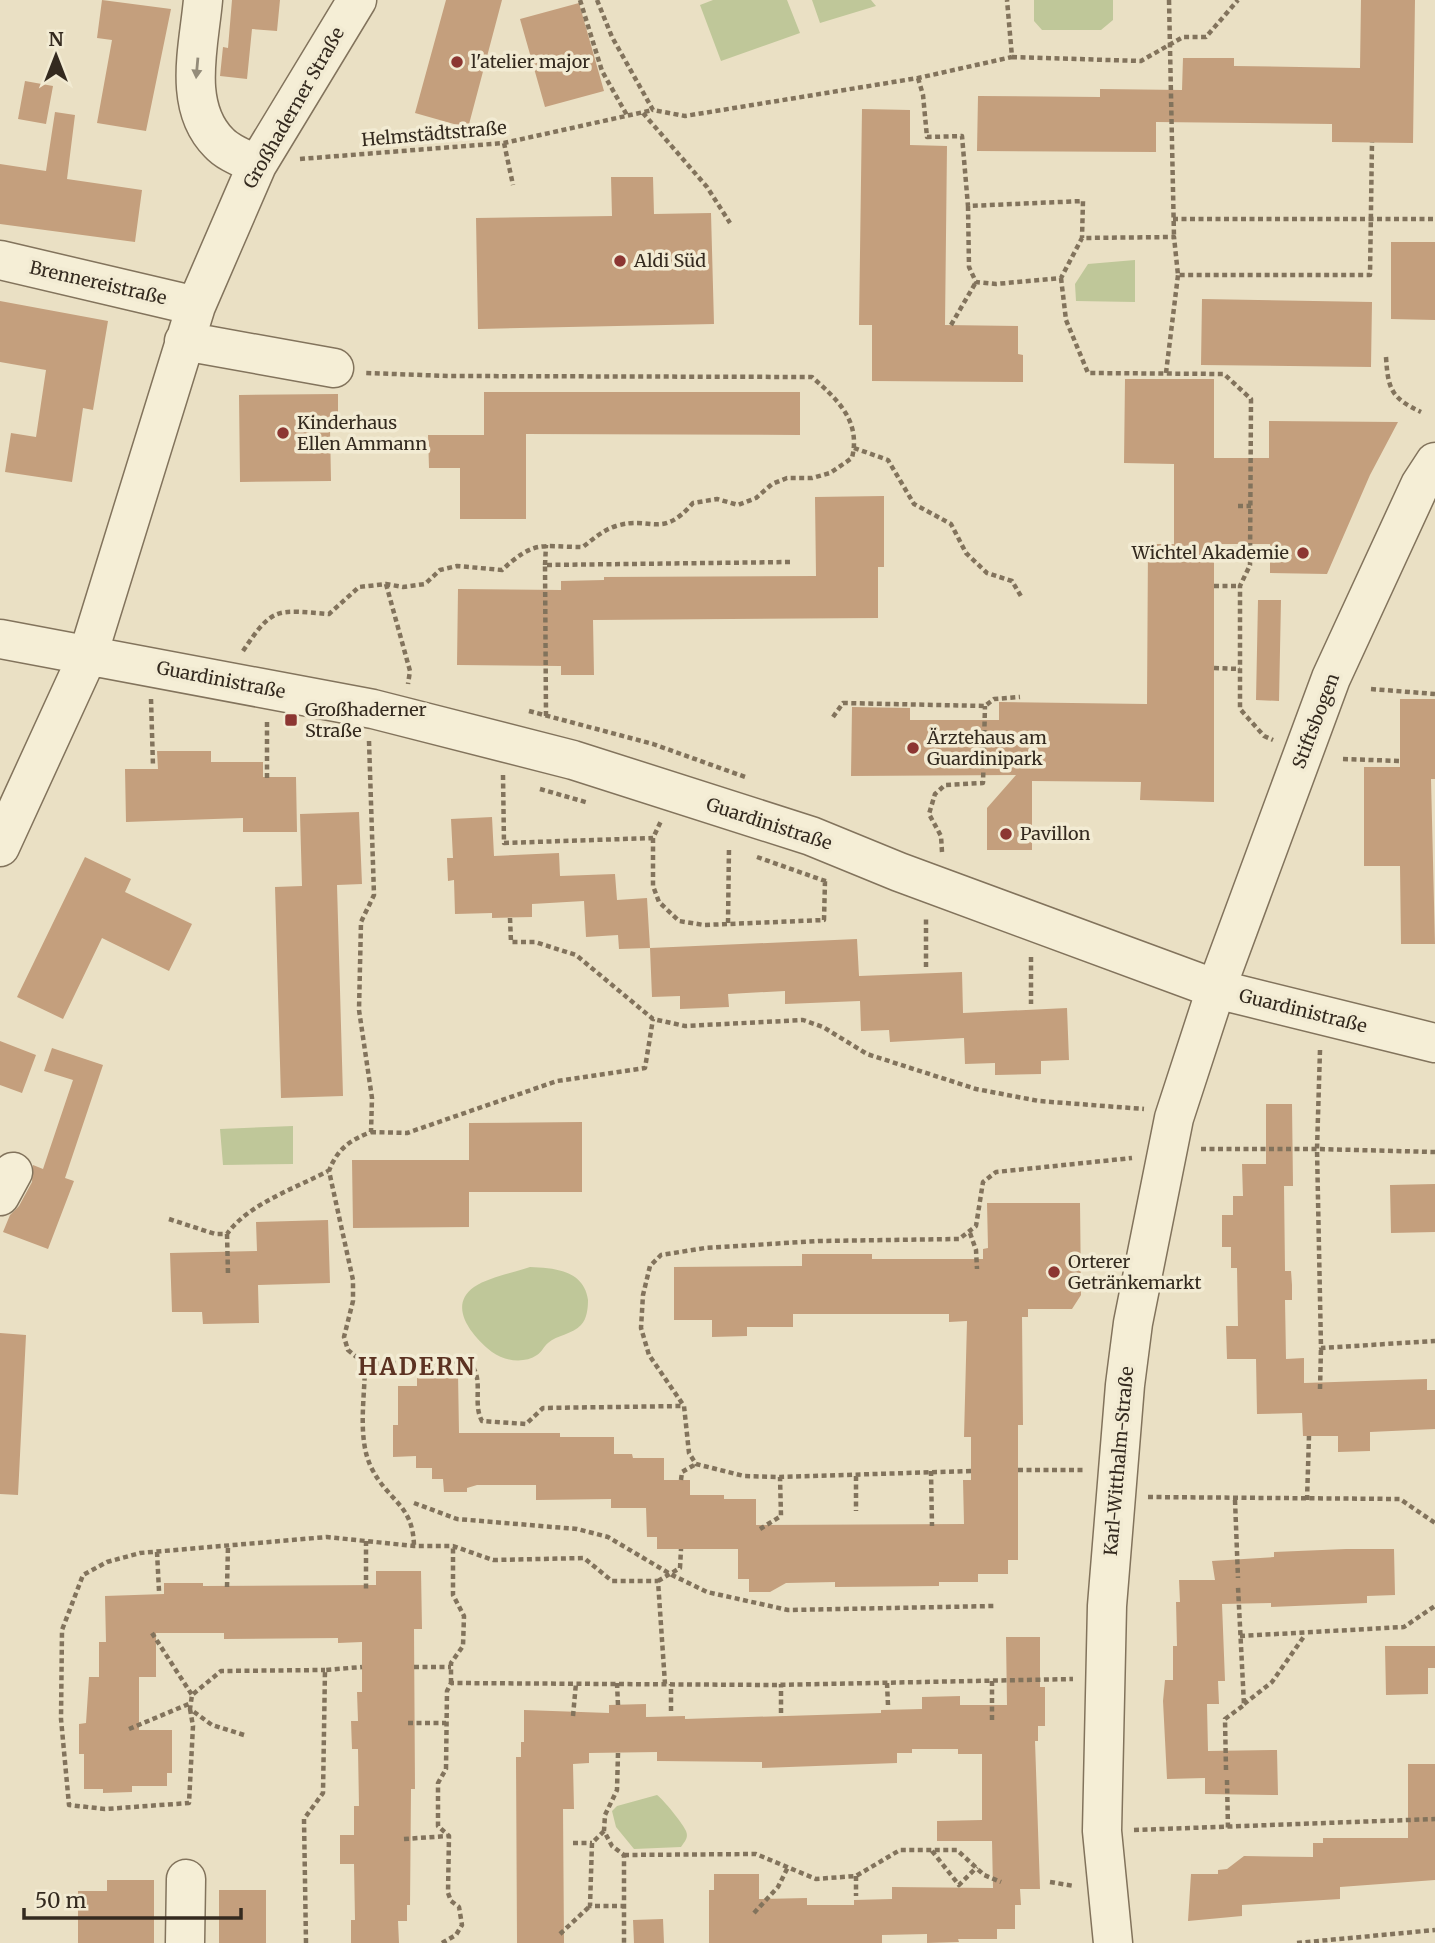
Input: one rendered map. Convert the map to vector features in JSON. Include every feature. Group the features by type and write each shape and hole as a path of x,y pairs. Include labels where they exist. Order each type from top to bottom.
{"street":[{"path":"203,0 195,89 205,124 220,145 257,165"},
{"name":"Großhaderner Straße","path":"0,846 88,655 190,323 257,165 357,0"},
{"name":"Brennereistraße","path":"0,260 334,368"},
{"name":"Stiftsbogen","path":"1216,989 1331,678 1420,485 1435,461"},
{"name":"Guardinistraße","path":"0,639 236,683 369,734 498,765 537,770 668,815 811,836 899,872 1216,989 1435,1043"},
{"name":"Karl-Witthalm-Straße","path":"1113,1943 1101,1831 1104,1678 1117,1483 1133,1323 1169,1143 1216,989"},
{"path":"184,1943 186,1879"}],"path":[{"path":"580,0 602,71 628,117"},
{"path":"597,0 612,37 653,110 684,116 918,78 1012,57 1141,61 1168,43 1183,37 1206,37 1238,0"},
{"path":"1007,0 1012,57"},
{"path":"1166,373 1178,275 1173,219 1169,0"},
{"path":"918,78 923,95 927,137 962,136 968,206 969,267 976,282"},
{"name":"Helmstädtstraße","path":"257,165 317,157 504,143 653,110"},
{"path":"643,113 708,187 730,223"},
{"path":"1178,275 1370,275 1372,142"},
{"path":"504,143 513,185"},
{"path":"968,206 1083,201 1082,238 1061,278 1066,320 1088,373 1224,374 1251,399 1250,565 1240,586 1240,709 1264,736 1276,741"},
{"path":"1173,219 1435,219"},
{"path":"1082,238 1174,237"},
{"path":"976,282 996,284 1061,278"},
{"path":"951,325 976,282"},
{"path":"1386,357 1387,382 1399,401 1421,412"},
{"path":"236,683 243,651 267,617 284,611 329,614 359,587 386,584 403,587 425,583 440,570 457,566 502,570 524,551 546,545 583,547 597,535 618,526 640,524 661,527 681,518 693,503 717,499 738,505 756,498 772,484 787,478 811,478 830,473 852,458 856,441 847,414 834,396 811,377 423,376 385,375 334,368"},
{"path":"854,448 888,460 914,504 951,524 966,553 987,573 1012,581 1022,597"},
{"path":"1238,506 1251,506"},
{"path":"546,545 537,770 595,805"},
{"path":"545,565 791,562"},
{"path":"386,584 410,671 408,684"},
{"path":"1214,586 1240,586"},
{"path":"1214,668 1240,669"},
{"path":"1371,689 1435,694"},
{"path":"138,696 163,701"},
{"path":"833,717 843,703 985,706 994,699 1020,697"},
{"path":"150,698 153,766"},
{"path":"943,855 941,836 929,814 935,794 945,785 983,783 985,706"},
{"path":"254,719 280,724"},
{"path":"267,722 267,779"},
{"path":"369,734 374,895 361,922 359,1010 372,1098 371,1132"},
{"path":"1343,759 1400,761"},
{"path":"498,765 516,782"},
{"path":"498,765 505,843 653,838"},
{"path":"668,815 653,838 653,886 659,902 679,921 704,925 824,919 825,881"},
{"path":"647,820 668,815"},
{"path":"716,842 741,851"},
{"path":"729,847 729,923"},
{"path":"753,856 836,885"},
{"path":"914,914 939,923"},
{"path":"510,918 511,942 535,942 576,955 653,1019 685,1026 803,1020 823,1027 867,1054 976,1089 1039,1101 1144,1109 1169,1143"},
{"path":"926,919 926,967"},
{"path":"1018,952 1043,961"},
{"path":"1031,957 1031,1004"},
{"path":"653,1019 645,1068 557,1081 407,1133 371,1132 353,1139 335,1155 329,1171 353,1280 353,1301 344,1337 348,1350 365,1364 466,1361 473,1366 477,1377 478,1413 482,1421 491,1424 526,1424 543,1408 684,1406"},
{"path":"1308,1047 1331,1053"},
{"path":"1320,1050 1317,1149 1320,1389"},
{"path":"971,1471 866,1472 856,1476 780,1477 717,1471 696,1464 689,1453 684,1406 649,1354 641,1328 643,1295 650,1266 661,1255 705,1248 818,1241 944,1241 970,1233 976,1226 983,1182 996,1171 1135,1158 1169,1143 1435,1152"},
{"path":"228,1274 227,1234 234,1225 252,1211 329,1171"},
{"path":"169,1219 215,1234 227,1234"},
{"path":"970,1233 976,1250 977,1269"},
{"path":"1321,1348 1435,1341"},
{"path":"365,1364 365,1447 383,1488 410,1516 414,1546"},
{"path":"1307,1500 1309,1436"},
{"path":"681,1480 682,1472 696,1464"},
{"path":"1018,1470 1235,1500 1400,1499 1435,1523"},
{"path":"931,1471 932,1526"},
{"path":"856,1476 856,1511"},
{"path":"760,1529 780,1516 780,1477"},
{"path":"1235,1500 1238,1578"},
{"path":"414,1503 457,1519 577,1529 608,1536 672,1575 707,1592 788,1610 994,1606"},
{"path":"152,1633 191,1695 193,1726 189,1802 105,1809 69,1805 61,1719 62,1630 69,1605 83,1575 107,1562 157,1552 327,1537 414,1546 453,1546 494,1560 584,1558 612,1581 658,1581 680,1568 681,1549"},
{"path":"366,1541 366,1591"},
{"path":"227,1587 228,1546"},
{"path":"442,1943 456,1935 462,1925 459,1907 452,1902 448,1893 449,1836 438,1826 439,1783 446,1769 447,1691 452,1683 452,1667 463,1646 464,1636 464,1616 453,1595 453,1546"},
{"path":"157,1552 159,1591"},
{"path":"658,1581 671,1711"},
{"path":"1238,1587 1244,1704"},
{"path":"1240,1636 1404,1627 1435,1606"},
{"path":"1226,1770 1225,1719 1272,1682 1306,1634"},
{"path":"191,1695 221,1671 362,1667"},
{"path":"414,1667 452,1667"},
{"path":"306,1943 304,1819 323,1793 325,1670"},
{"path":"452,1683 782,1684 1104,1678"},
{"path":"992,1681 992,1720"},
{"path":"573,1716 576,1683"},
{"path":"617,1683 618,1704"},
{"path":"887,1683 888,1706"},
{"path":"781,1713 782,1684"},
{"path":"130,1729 191,1703"},
{"path":"190,1709 212,1725 244,1735"},
{"path":"408,1723 446,1723"},
{"path":"618,1753 617,1790 605,1815 604,1831 612,1846 624,1855 756,1854 816,1879 856,1876 900,1850 957,1850 991,1881 1001,1882"},
{"path":"1227,1780 1228,1829"},
{"path":"1101,1831 1228,1829 1435,1819"},
{"path":"590,1906 592,1843 604,1831"},
{"path":"404,1839 449,1836"},
{"path":"573,1843 592,1843"},
{"path":"931,1850 959,1885 977,1867"},
{"path":"624,1855 624,1943"},
{"path":"754,1913 778,1886 788,1867"},
{"path":"856,1876 856,1896"},
{"path":"1050,1882 1072,1886"},
{"path":"560,1934 590,1906 624,1906"},
{"path":"1297,1943 1435,1930"}],"green space":[{"path":"713,0 787,0 800,33 721,61 700,5"},
{"path":"812,0 871,0 876,6 820,23"},
{"path":"1034,0 1113,0 1113,20 1101,30 1042,30 1034,21"},
{"path":"1135,260 1135,302 1076,301 1075,284 1088,264"},
{"path":"293,1126 293,1164 223,1165 220,1129"},
{"path":"530,1267 558,1270 581,1282 588,1300 587,1313 578,1328 552,1340 532,1358 508,1359 492,1352 471,1331 462,1304 474,1287"},
{"path":"657,1795 684,1828 687,1833 686,1840 681,1847 634,1849 616,1827 612,1811 617,1806"}],"building":[{"path":"102,0 171,9 146,131 97,123 112,40 97,38"},
{"path":"232,0 280,0 277,31 252,29 247,79 220,76 223,47 228,48"},
{"name":"l'atelier major","path":"446,0 502,0 468,128 415,113"},
{"path":"1361,0 1415,0 1413,143 1332,142 1332,124 1156,122 1156,152 977,151 978,96 1100,97 1100,89 1182,90 1183,58 1234,58 1234,66 1360,68"},
{"path":"579,3 604,91 545,107 520,19"},
{"path":"25,81 53,86 46,124 18,119"},
{"path":"862,109 910,110 910,145 947,146 945,325 1018,326 1018,354 1023,355 1023,382 872,381 872,325 859,325"},
{"path":"55,112 75,115 67,179 142,190 135,242 0,224 0,164 46,171"},
{"path":"611,177 653,177 654,214 711,213 714,324 478,329 476,218 612,216"},
{"path":"1391,242 1435,242 1435,320 1391,319"},
{"path":"1202,299 1372,302 1371,367 1201,365"},
{"path":"0,301 108,321 93,410 83,408 72,482 5,472 11,433 36,437 46,370 0,362"},
{"path":"1125,379 1214,379 1214,458 1269,458 1269,421 1398,422 1370,475 1327,574 1270,573 1270,544 1214,544 1214,802 1140,800 1141,782 1032,781 1032,850 987,850 987,808 1016,775 851,776 852,707 910,708 910,720 999,720 999,702 1147,704 1148,544 1174,544 1174,464 1124,463"},
{"path":"484,392 800,392 800,435 526,434 526,519 460,519 460,468 429,468 428,435 484,435"},
{"path":"338,394 338,429 330,429 331,481 240,482 239,395"},
{"path":"884,496 884,567 878,567 878,618 593,620 594,675 561,675 561,666 457,665 458,589 561,590 561,581 604,580 604,577 816,576 815,497"},
{"path":"1258,600 1281,600 1279,701 1256,700"},
{"path":"1400,699 1435,699 1435,779 1431,779 1435,944 1401,944 1400,866 1364,866 1364,767 1400,767"},
{"path":"157,751 211,751 211,762 263,762 263,777 296,777 297,832 243,832 243,818 126,822 125,769 158,769"},
{"path":"359,812 362,884 337,885 343,1096 281,1098 275,887 302,886 300,814"},
{"path":"492,817 494,856 559,853 560,876 615,874 617,900 647,898 650,948 619,949 618,935 586,937 584,901 532,904 532,917 492,918 492,913 455,914 454,880 448,881 447,858 453,858 451,819"},
{"path":"85,857 131,879 125,892 192,924 169,971 102,938 63,1019 17,997"},
{"path":"857,939 859,976 962,972 963,1013 1067,1008 1069,1060 1041,1061 1041,1074 995,1075 995,1063 965,1064 964,1038 890,1042 889,1030 861,1031 860,1001 785,1004 785,991 728,994 729,1007 680,1009 680,996 652,997 650,948"},
{"path":"0,1041 36,1055 22,1093 0,1085"},
{"path":"52,1048 103,1065 65,1178 74,1181 48,1249 3,1232 10,1215 19,1206 32,1182 33,1165 43,1169 73,1080 44,1071"},
{"path":"1266,1104 1292,1104 1293,1186 1284,1186 1285,1271 1291,1271 1292,1285 1292,1300 1285,1300 1286,1359 1304,1358 1304,1383 1427,1379 1427,1390 1435,1390 1435,1429 1370,1432 1370,1451 1338,1452 1338,1436 1303,1436 1302,1413 1257,1414 1256,1359 1227,1359 1226,1326 1238,1326 1237,1268 1231,1268 1231,1247 1222,1247 1222,1215 1233,1215 1233,1196 1243,1196 1242,1164 1266,1164"},
{"path":"582,1122 582,1192 469,1192 469,1227 353,1228 352,1160 469,1160 469,1123"},
{"path":"1435,1184 1435,1232 1391,1233 1390,1185"},
{"path":"987,1203 1080,1203 1081,1295 1072,1309 1028,1309 1028,1317 1022,1317 1023,1425 1018,1425 1018,1560 1008,1560 1008,1574 978,1574 978,1582 939,1582 939,1586 835,1587 835,1582 786,1583 770,1592 749,1592 749,1579 738,1579 738,1549 657,1549 657,1537 647,1537 646,1508 611,1508 611,1499 536,1500 536,1485 477,1485 467,1488 467,1492 444,1492 443,1479 432,1479 432,1468 416,1468 416,1456 393,1457 393,1425 398,1425 398,1386 417,1386 417,1373 458,1373 459,1433 560,1433 560,1437 614,1437 614,1454 632,1454 633,1458 664,1458 664,1480 690,1480 690,1495 756,1499 756,1525 964,1524 963,1480 971,1480 971,1437 964,1437 967,1321 949,1322 949,1314 793,1314 793,1327 747,1327 747,1336 712,1337 712,1320 674,1320 674,1267 802,1266 802,1254 872,1254 872,1259 983,1259 983,1249 988,1248"},
{"path":"328,1220 330,1283 258,1285 259,1323 203,1324 202,1312 172,1312 170,1253 257,1251 256,1222"},
{"path":"0,1333 26,1335 18,1495 0,1494"},
{"path":"1394,1549 1395,1595 1367,1596 1367,1603 1271,1607 1271,1603 1222,1604 1225,1681 1218,1681 1219,1704 1207,1704 1208,1751 1277,1750 1278,1795 1205,1794 1205,1778 1167,1779 1163,1701 1165,1680 1173,1680 1173,1646 1177,1646 1176,1602 1180,1602 1179,1580 1215,1580 1212,1561 1274,1557 1274,1552"},
{"path":"376,1571 421,1571 422,1629 414,1629 415,1789 411,1789 410,1905 407,1905 407,1921 398,1921 399,1943 351,1943 351,1920 355,1920 354,1864 340,1864 340,1835 354,1835 354,1806 359,1806 358,1749 352,1749 351,1721 358,1721 357,1692 362,1692 362,1642 338,1643 338,1638 224,1639 224,1633 156,1633 156,1677 139,1677 139,1730 172,1730 172,1773 167,1773 167,1786 132,1786 132,1792 103,1793 103,1789 84,1789 84,1754 79,1754 79,1724 86,1723 89,1677 99,1677 99,1642 106,1642 105,1596 164,1594 164,1583 203,1583 203,1586 376,1585"},
{"path":"1006,1637 1040,1637 1040,1687 1045,1687 1045,1726 1038,1726 1038,1741 1035,1741 1040,1889 1020,1889 1021,1905 1015,1905 1015,1929 997,1929 997,1939 958,1939 959,1942 927,1943 927,1934 882,1935 882,1943 709,1943 709,1890 714,1890 714,1874 759,1874 759,1899 807,1898 807,1905 854,1905 854,1900 892,1899 892,1887 993,1888 992,1841 937,1841 937,1821 982,1820 982,1754 958,1754 958,1749 912,1749 912,1753 897,1753 897,1763 762,1768 762,1762 657,1761 657,1752 589,1753 589,1763 573,1764 574,1809 563,1809 564,1943 517,1943 516,1757 521,1757 521,1742 524,1742 524,1710 609,1713 609,1705 646,1704 646,1717 685,1716 685,1719 881,1713 881,1710 922,1709 922,1697 960,1696 960,1705 1007,1705"},
{"path":"1385,1646 1435,1646 1435,1668 1428,1668 1428,1694 1386,1695"},
{"path":"1408,1764 1435,1764 1435,1880 1340,1887 1340,1899 1242,1905 1242,1916 1188,1921 1191,1874 1218,1874 1218,1870 1227,1869 1244,1856 1313,1857 1313,1843 1323,1843 1323,1838 1408,1838"},
{"path":"107,1880 154,1880 154,1943 78,1943 78,1891 107,1891"},
{"path":"219,1890 266,1890 266,1943 219,1943"},
{"path":"663,1919 664,1943 634,1943 633,1920"}],"place":[{"name":"l'atelier major","path":"457,62"},
{"name":"Aldi Süd","path":"620,261"},
{"name":"Kinderhaus Ellen Ammann","path":"283,433"},
{"name":"Wichtel Akademie","path":"1303,553"},
{"name":"Großhaderner Straße","path":"291,720"},
{"name":"Ärztehaus am Guardinipark","path":"913,748"},
{"name":"Pavillon","path":"1006,834"},
{"name":"Orterer Getränkemarkt","path":"1054,1272"}],"district":[{"name":"HADERN","path":"417,1367"}]}
